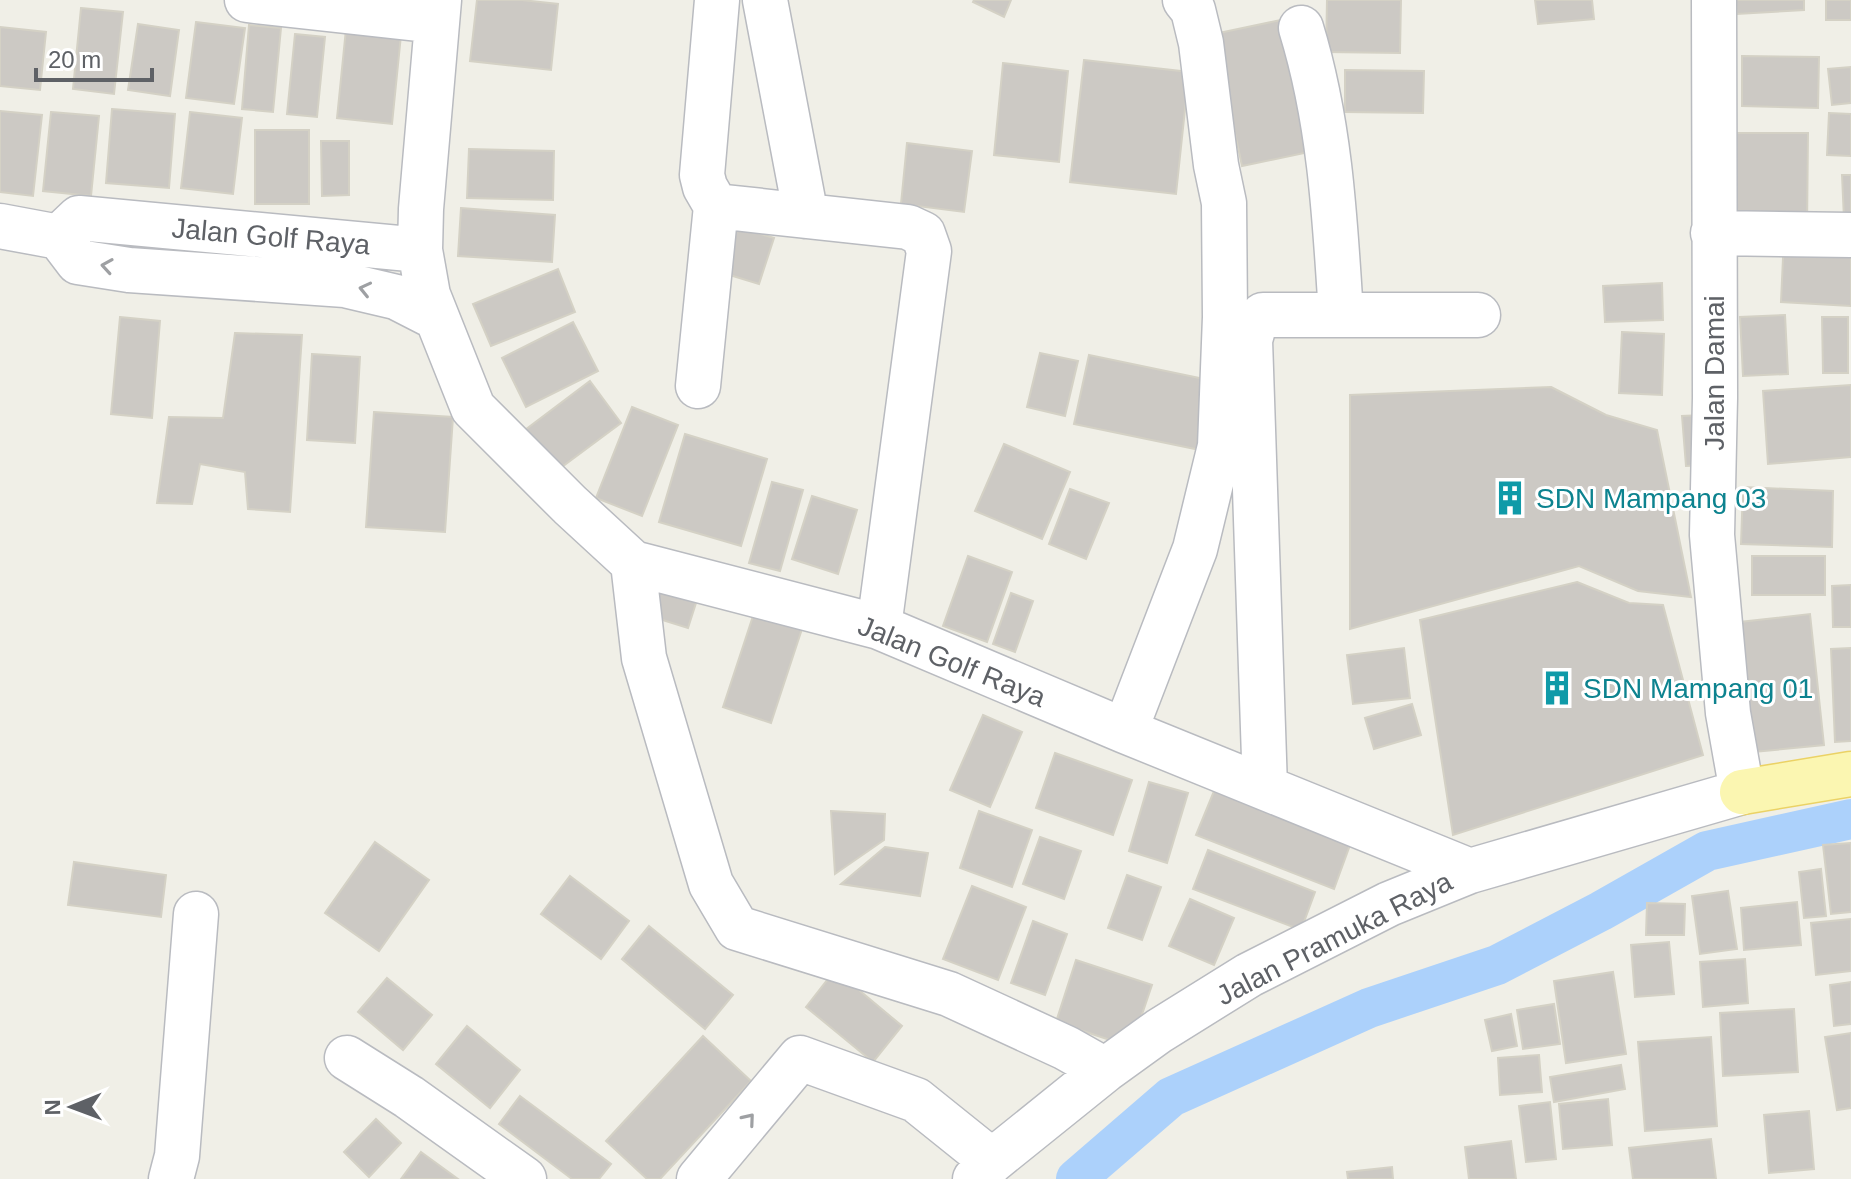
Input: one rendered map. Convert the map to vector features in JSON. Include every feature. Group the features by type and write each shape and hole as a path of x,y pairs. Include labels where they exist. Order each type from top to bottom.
{"main road":[{"path":"1742,792 1851,774"}],"street":[{"path":"247,0 437,11 420,250"},
{"path":"698,386 716,206 702,175 717,0"},
{"path":"765,0 806,216"},
{"path":"1125,731 1195,549 1220,446 1225,317 1224,203 1216,165 1201,43 1193,10 1185,0"},
{"name":"Jalan Damai","path":"1714,0 1715,398 1712,535 1728,713 1742,792"},
{"path":"1301,28 1316,79 1332,188 1341,315"},
{"path":"716,206 908,227 923,234 929,251 879,627"},
{"name":"Jalan Golf Raya","path":"437,318 396,297 345,285 129,270 78,262 59,237 79,218 420,250 428,295 473,408 633,563 879,627 1470,871"},
{"path":"0,226 59,237"},
{"path":"1713,233 1851,235"},
{"path":"1265,788 1250,340 1254,326 1263,315 1478,315"},
{"path":"633,563 644,658 711,884 737,928 949,994 1066,1048 1105,1070"},
{"name":"Jalan Pramuka Raya","path":"984,1170 1105,1070 1159,1031 1249,975 1389,904 1470,871 1742,792"},
{"path":"171,1179 177,1156 196,914"},
{"path":"347,1058 409,1097 524,1179"},
{"path":"699,1179 800,1058 916,1100 984,1170"}],"building":[{"path":"477,0 558,4 551,70 470,61"},
{"path":"974,0 1011,0 1004,17"},
{"path":"1327,0 1401,0 1400,53 1326,52"},
{"path":"1535,0 1592,0 1594,19 1538,24"},
{"path":"1736,0 1804,0 1804,10 1737,14"},
{"path":"1826,0 1851,0 1851,20 1826,20"},
{"path":"81,8 123,12 114,94 73,89"},
{"path":"1281,20 1309,152 1242,166 1214,34"},
{"path":"196,22 245,28 234,104 186,98"},
{"path":"138,24 179,30 170,96 128,90"},
{"path":"249,25 281,28 273,112 242,109"},
{"path":"0,27 46,32 40,90 0,86"},
{"path":"346,29 401,35 392,124 337,118"},
{"path":"295,34 325,37 317,117 287,114"},
{"path":"1742,56 1819,57 1818,108 1742,106"},
{"path":"1084,60 1189,72 1176,194 1070,182"},
{"path":"1003,63 1068,71 1059,162 994,155"},
{"path":"1851,67 1851,103 1832,105 1828,69"},
{"path":"1345,70 1424,71 1423,113 1345,112"},
{"path":"112,109 175,114 169,188 106,183"},
{"path":"0,111 42,115 33,196 0,192"},
{"path":"51,112 99,116 91,196 43,191"},
{"path":"190,112 242,118 233,194 181,188"},
{"path":"1829,113 1851,114 1851,156 1827,155"},
{"path":"255,130 309,130 309,204 255,204"},
{"path":"1735,133 1808,133 1807,229 1734,229"},
{"path":"321,141 349,141 349,195 322,196"},
{"path":"907,143 972,151 964,212 901,204"},
{"path":"469,149 554,151 553,200 467,198"},
{"path":"1842,175 1851,175 1851,219 1844,219"},
{"path":"461,208 555,215 552,262 458,256"},
{"path":"734,226 774,238 759,284 720,272"},
{"path":"1784,236 1851,239 1851,306 1781,302"},
{"path":"558,269 575,312 491,346 473,304"},
{"path":"1662,283 1663,320 1605,322 1603,286"},
{"path":"1785,315 1788,374 1743,376 1740,317"},
{"path":"120,317 160,321 152,418 111,414"},
{"path":"1822,317 1848,317 1848,373 1823,373"},
{"path":"573,322 598,371 526,407 502,358"},
{"path":"1622,332 1664,334 1662,395 1619,393"},
{"path":"235,333 302,335 290,512 248,509 245,472 200,464 192,504 157,503 169,417 223,418"},
{"path":"1040,353 1078,361 1065,416 1027,407"},
{"path":"312,354 360,357 355,443 307,440"},
{"path":"1089,355 1214,381 1200,450 1074,424"},
{"path":"590,381 621,423 555,472 525,430"},
{"path":"1851,385 1851,457 1768,464 1763,391"},
{"name":"SDN Mampang 03","path":"1551,387 1606,415 1657,430 1691,597 1638,591 1579,566 1350,629 1350,395"},
{"path":"632,407 678,425 642,516 596,498"},
{"path":"374,412 453,417 445,532 366,527"},
{"path":"1704,415 1708,465 1686,466 1682,416"},
{"path":"685,434 767,459 741,546 659,522"},
{"path":"1004,444 1070,472 1042,539 975,511"},
{"path":"772,482 803,490 780,571 749,563"},
{"path":"1743,487 1833,491 1832,547 1741,544"},
{"path":"1070,489 1109,503 1086,559 1049,544"},
{"path":"812,496 857,510 838,574 792,559"},
{"path":"968,556 1012,572 987,642 943,626"},
{"path":"1752,556 1825,556 1825,595 1752,595"},
{"name":"SDN Mampang 01","path":"1577,582 1629,603 1663,605 1703,755 1453,835 1420,620"},
{"path":"1851,585 1851,627 1833,627 1832,586"},
{"path":"660,588 697,600 688,628 650,616"},
{"path":"1011,593 1033,601 1015,652 993,644"},
{"path":"754,613 802,629 771,723 723,707"},
{"path":"1810,614 1824,745 1754,752 1740,622"},
{"path":"1404,648 1410,698 1353,704 1347,655"},
{"path":"1851,648 1851,741 1835,742 1831,649"},
{"path":"1412,704 1421,735 1374,749 1365,718"},
{"path":"983,715 1022,732 990,807 950,790"},
{"path":"1055,753 1132,780 1113,835 1036,808"},
{"path":"1149,782 1188,793 1167,863 1129,851"},
{"path":"1214,791 1350,845 1334,889 1196,835"},
{"path":"831,811 885,814 884,840 835,874"},
{"path":"979,811 1032,830 1012,887 960,868"},
{"path":"1040,837 1081,851 1064,899 1023,884"},
{"path":"375,842 429,880 379,951 325,913"},
{"path":"1851,843 1851,912 1831,914 1823,845"},
{"path":"885,847 928,853 920,896 841,884"},
{"path":"1208,850 1315,892 1301,930 1193,889"},
{"path":"74,862 166,875 161,917 68,905"},
{"path":"1821,869 1826,916 1804,918 1799,872"},
{"path":"1127,875 1161,887 1142,940 1108,928"},
{"path":"570,876 629,921 601,959 541,914"},
{"path":"972,886 1026,907 998,980 943,959"},
{"path":"1728,891 1737,949 1700,954 1692,896"},
{"path":"1190,899 1234,918 1214,965 1169,946"},
{"path":"1797,902 1801,945 1744,950 1741,908"},
{"path":"1647,903 1685,904 1684,935 1646,935"},
{"path":"1851,919 1851,971 1816,975 1811,923"},
{"path":"1033,921 1067,934 1045,995 1011,983"},
{"path":"649,926 733,995 705,1029 622,959"},
{"path":"1669,942 1674,994 1635,997 1631,945"},
{"path":"1745,959 1748,1003 1703,1007 1700,962"},
{"path":"1076,960 1152,985 1131,1047 1056,1022"},
{"path":"835,970 902,1026 873,1062 806,1007"},
{"path":"1613,972 1626,1054 1566,1063 1554,981"},
{"path":"387,978 432,1015 403,1050 358,1012"},
{"path":"1851,982 1851,1024 1834,1026 1830,985"},
{"path":"1554,1004 1560,1044 1523,1049 1517,1010"},
{"path":"1794,1009 1798,1072 1723,1076 1720,1013"},
{"path":"1511,1014 1517,1046 1492,1051 1485,1020"},
{"path":"467,1026 520,1070 490,1108 436,1064"},
{"path":"1851,1033 1851,1108 1837,1110 1825,1037"},
{"path":"703,1036 751,1081 660,1179 647,1179 606,1141"},
{"path":"1711,1037 1717,1126 1645,1131 1638,1042"},
{"path":"1539,1055 1542,1092 1500,1095 1498,1058"},
{"path":"1621,1065 1625,1089 1554,1102 1550,1077"},
{"path":"520,1096 611,1164 599,1179 572,1179 499,1124"},
{"path":"1608,1099 1612,1145 1563,1149 1559,1104"},
{"path":"1550,1102 1556,1159 1526,1162 1519,1106"},
{"path":"1809,1111 1814,1169 1769,1173 1764,1115"},
{"path":"376,1119 401,1143 369,1177 344,1152"},
{"path":"1711,1139 1716,1179 1633,1179 1629,1148"},
{"path":"1511,1141 1516,1179 1469,1179 1465,1147"},
{"path":"421,1152 458,1179 401,1179"},
{"path":"1392,1167 1393,1179 1348,1179 1347,1172"}],"waterway":[{"path":"1076,1179 1171,1097 1369,1008 1497,965 1707,851 1851,819"}],"place":[{"name":"SDN Mampang 03","path":"1510,498"},
{"name":"SDN Mampang 01","path":"1557,688"}]}
